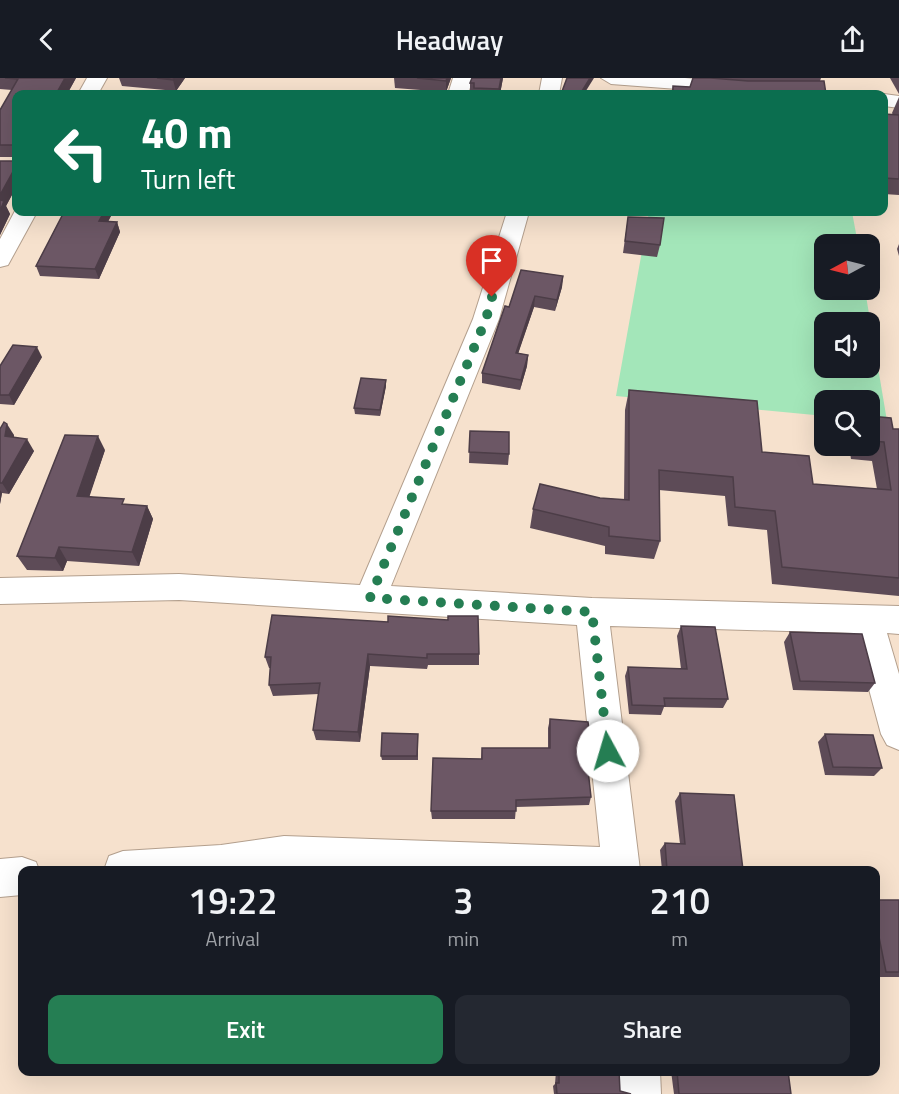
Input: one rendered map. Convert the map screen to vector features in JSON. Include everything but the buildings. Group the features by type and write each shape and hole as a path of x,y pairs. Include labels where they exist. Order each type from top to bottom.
{"street":[{"path":"611,78 762,90"},
{"path":"0,260 24,216"},
{"path":"370,598 486,319 517,216"},
{"path":"0,591 179,587 592,612 883,620 899,734"},
{"path":"592,612 621,866"},
{"path":"188,866 284,855 549,866"},
{"path":"0,878 18,876"},
{"path":"638,1076 639,1094"}],"green space":[{"path":"648,216 853,216 856,234 814,234 814,300 867,300 869,312 814,312 814,378 880,378 887,421 880,421 880,390 814,390 814,415 616,396"}],"route":[{"path":"492,297 486,319 370,598 592,612 608,751"}]}
